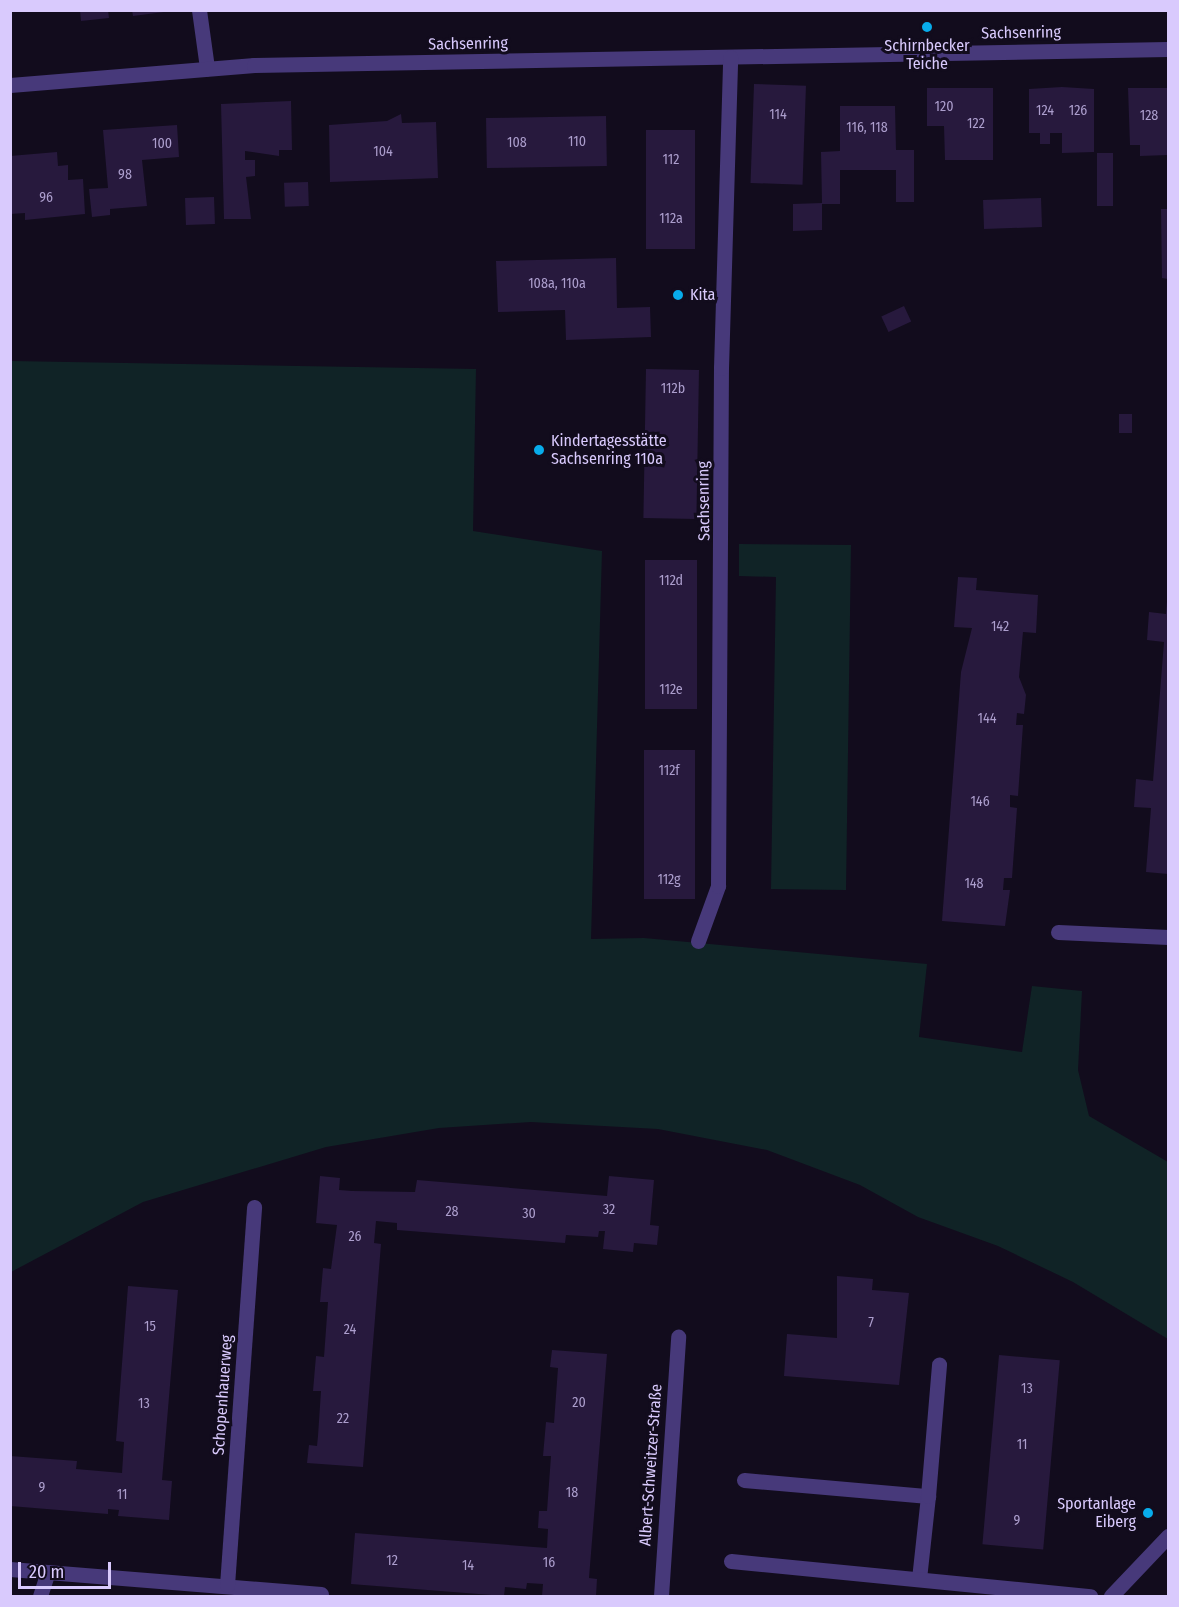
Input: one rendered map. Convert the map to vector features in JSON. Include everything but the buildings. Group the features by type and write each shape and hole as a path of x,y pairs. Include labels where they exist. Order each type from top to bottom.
{"street":[{"path":"199,10 207,68"},
{"name":"Sachsenring","path":"10,86 207,68 1168,49"},
{"name":"Sachsenring","path":"698,941 718,886 721,368 730,57"},
{"path":"1058,932 1168,937"},
{"name":"Schopenhauerweg","path":"227,1585 254,1207"},
{"name":"Albert-Schweitzer-Straße","path":"661,1596 678,1336"},
{"path":"919,1579 939,1364"},
{"path":"744,1480 928,1496"},
{"path":"1111,1596 1168,1536"},
{"path":"731,1561 1090,1596"},
{"path":"10,1569 321,1594"},
{"path":"40,1596 48,1572"}],"green space":[{"path":"11,361 476,369 473,531 602,551 591,939 644,938 927,964 919,1037 1022,1052 1032,986 1082,991 1078,1070 1089,1116 1168,1162 1168,1339 1073,1282 998,1246 918,1217 860,1185 767,1150 658,1129 531,1122 439,1128 326,1147 143,1202 11,1272"},
{"path":"739,544 851,545 846,890 771,889 776,577 739,576"}],"place":[{"name":"Schirnbecker Teiche","path":"927,27"},
{"name":"Kita","path":"678,295"},
{"name":"Kindertagesstätte Sachsenring 110a","path":"539,450"},
{"name":"Sportanlage Eiberg","path":"1148,1513"}]}
